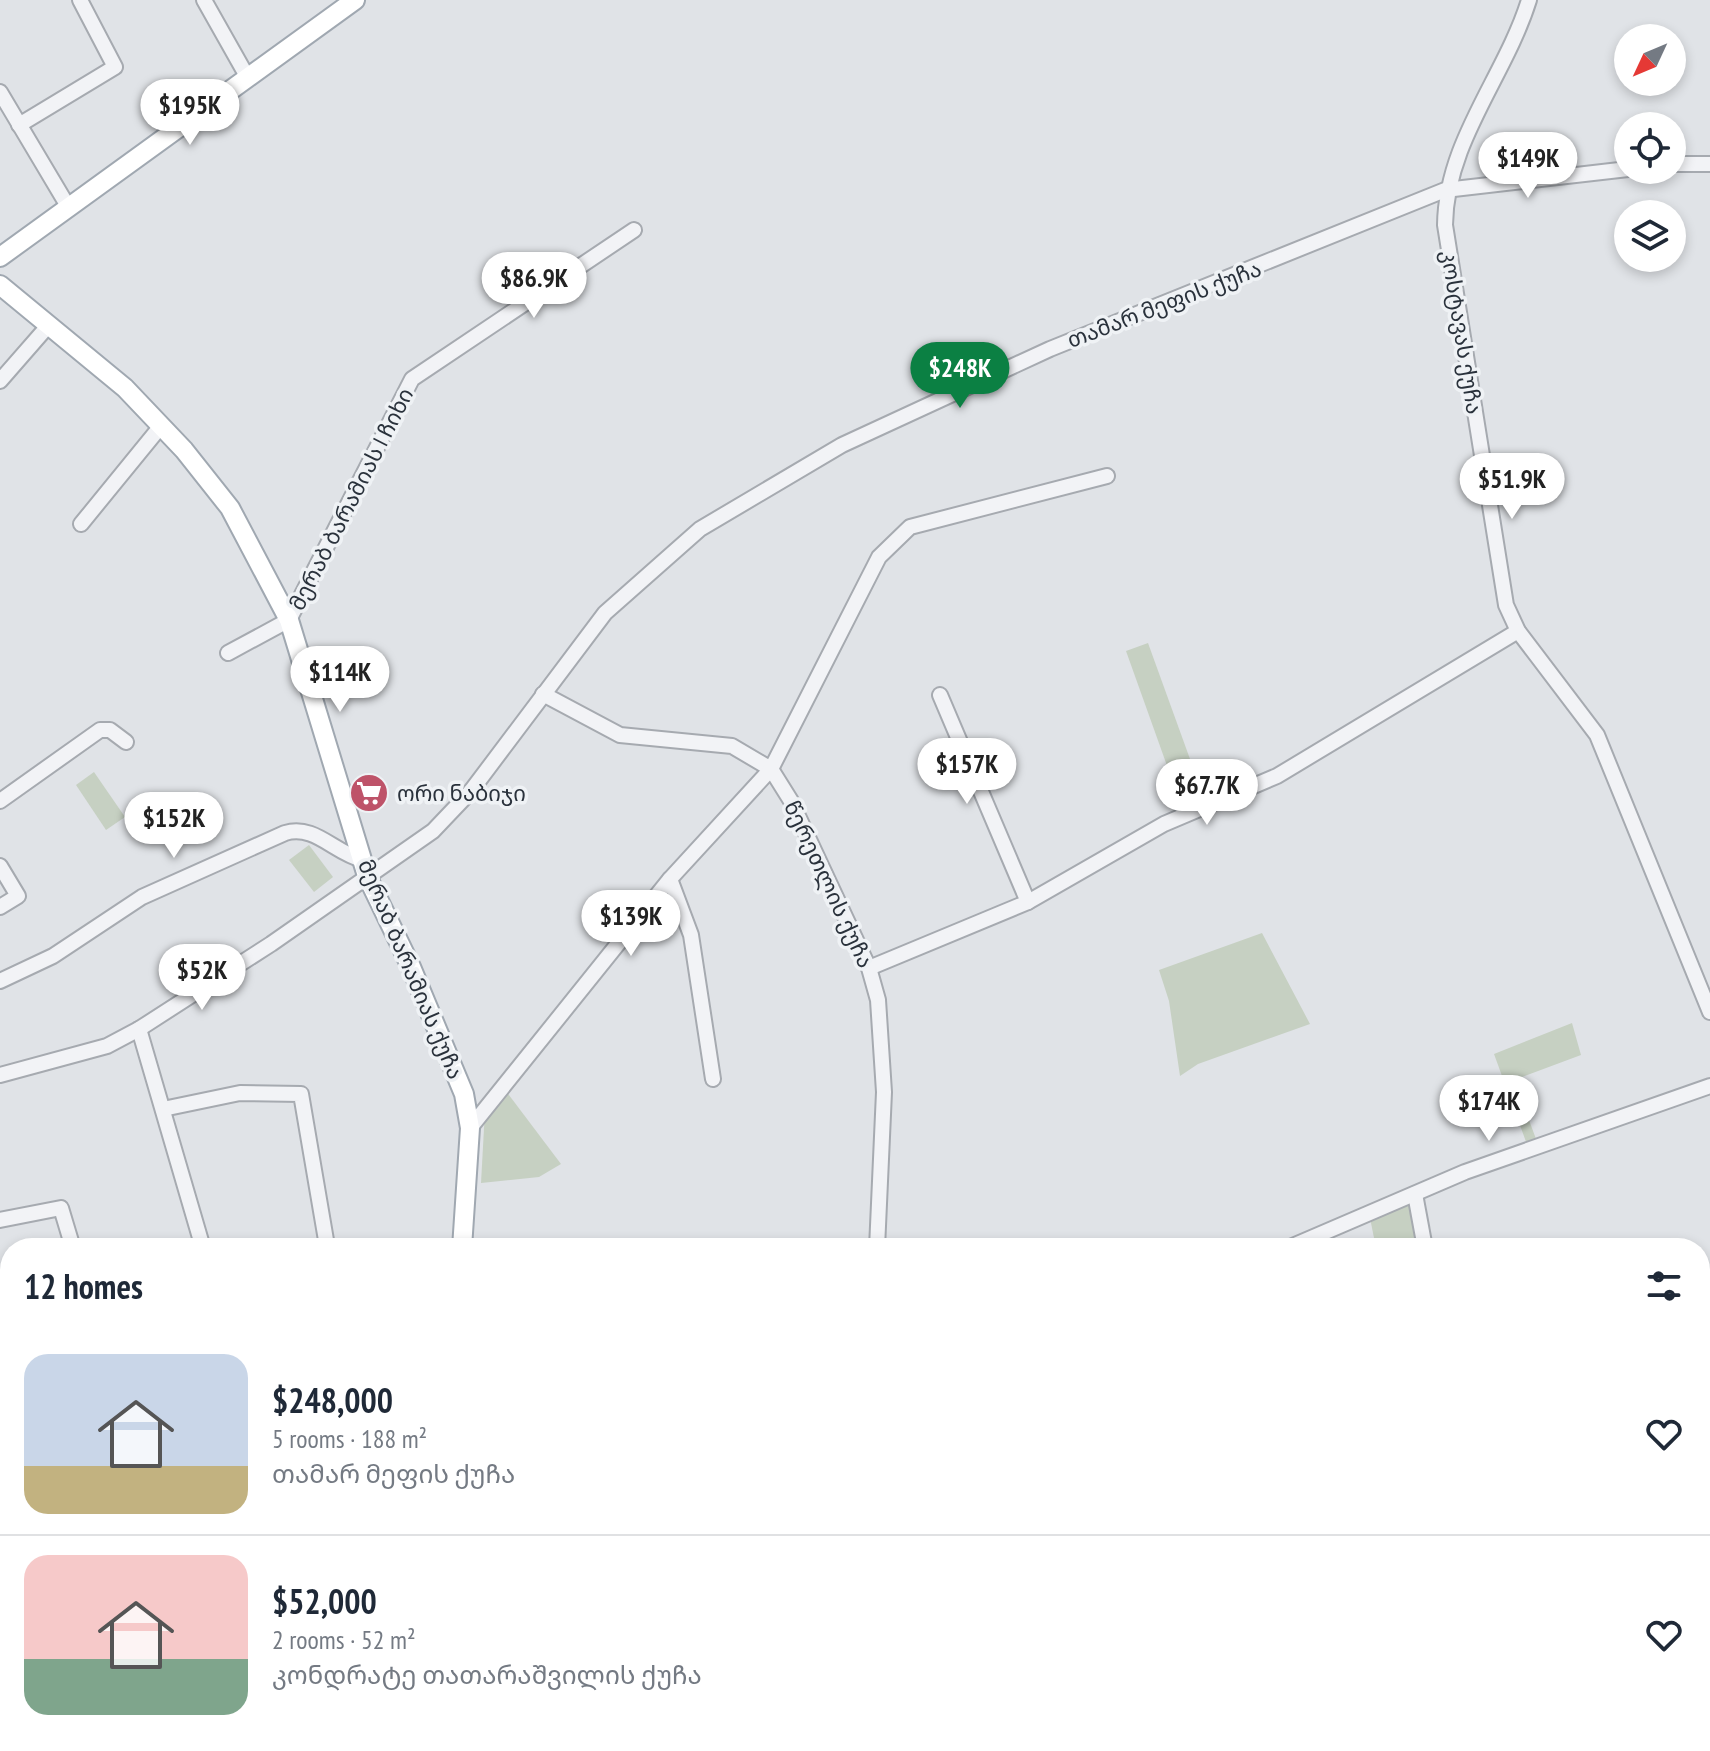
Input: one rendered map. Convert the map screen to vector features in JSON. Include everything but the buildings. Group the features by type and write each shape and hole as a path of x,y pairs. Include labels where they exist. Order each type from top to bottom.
{"main road":[{"path":"0,257 355,0"},
{"name":"მერაბ ბარამიას ქუჩა","path":"0,285 125,388 161,426 230,508 289,620 367,870 454,1065 470,1128 463,1238"}],"street":[{"path":"19,125 115,67 80,0"},
{"path":"204,0 248,78"},
{"name":"კოსტავას ქუჩა","path":"1529,0 1464,140 1445,190 1445,225 1506,605 1518,631 1597,735 1710,1012"},
{"path":"0,92 69,208"},
{"path":"1686,164 1710,164"},
{"name":"თამარ მეფის ქუჩა","path":"0,1075 107,1046 139,1029 271,944 367,870 433,831 471,791 605,613 700,529 801,467 1050,349 1445,190 1614,171"},
{"name":"მერაბ ბარამიას I ჩიხი","path":"289,620 412,379 634,230"},
{"path":"0,381 48,326"},
{"path":"81,524 161,426"},
{"path":"470,1128 670,879 771,769 879,557 897,535 910,527 1107,476"},
{"path":"228,653 289,620"},
{"path":"869,968 1028,902 1164,824 1277,776 1518,631"},
{"name":"წერეთლის ქუჩა","path":"543,694 620,735 732,746 771,769 791,801 869,968 878,1000 883,1046 877,1238"},
{"path":"940,695 1028,902"},
{"path":"0,801 100,730 110,730 126,742"},
{"path":"0,981 53,956 142,897 285,833 309,832 367,870"},
{"path":"0,866 18,896 0,907"},
{"path":"670,879 691,935 713,1079"},
{"path":"139,1029 200,1238"},
{"path":"1312,1238 1465,1172 1710,1086"},
{"path":"163,1109 240,1093 301,1094 326,1238"},
{"path":"1415,1194 1423,1238"},
{"path":"0,1220 61,1208 70,1238"}],"green space":[{"path":"1148,643 1207,806 1185,816 1126,651"},
{"path":"94,772 125,817 106,830 76,785"},
{"path":"309,845 333,877 314,892 289,860"},
{"path":"1262,933 1310,1024 1198,1064 1180,1076 1169,1001 1159,970"},
{"path":"1572,1023 1581,1055 1514,1080 1539,1147 1529,1150 1494,1054"},
{"path":"503,1087 561,1164 539,1177 481,1183 485,1110"},
{"path":"1415,1194 1423,1238 1374,1238 1369,1213"}],"place":[{"name":"ორი ნაბიჯი","path":"369,793"}]}
